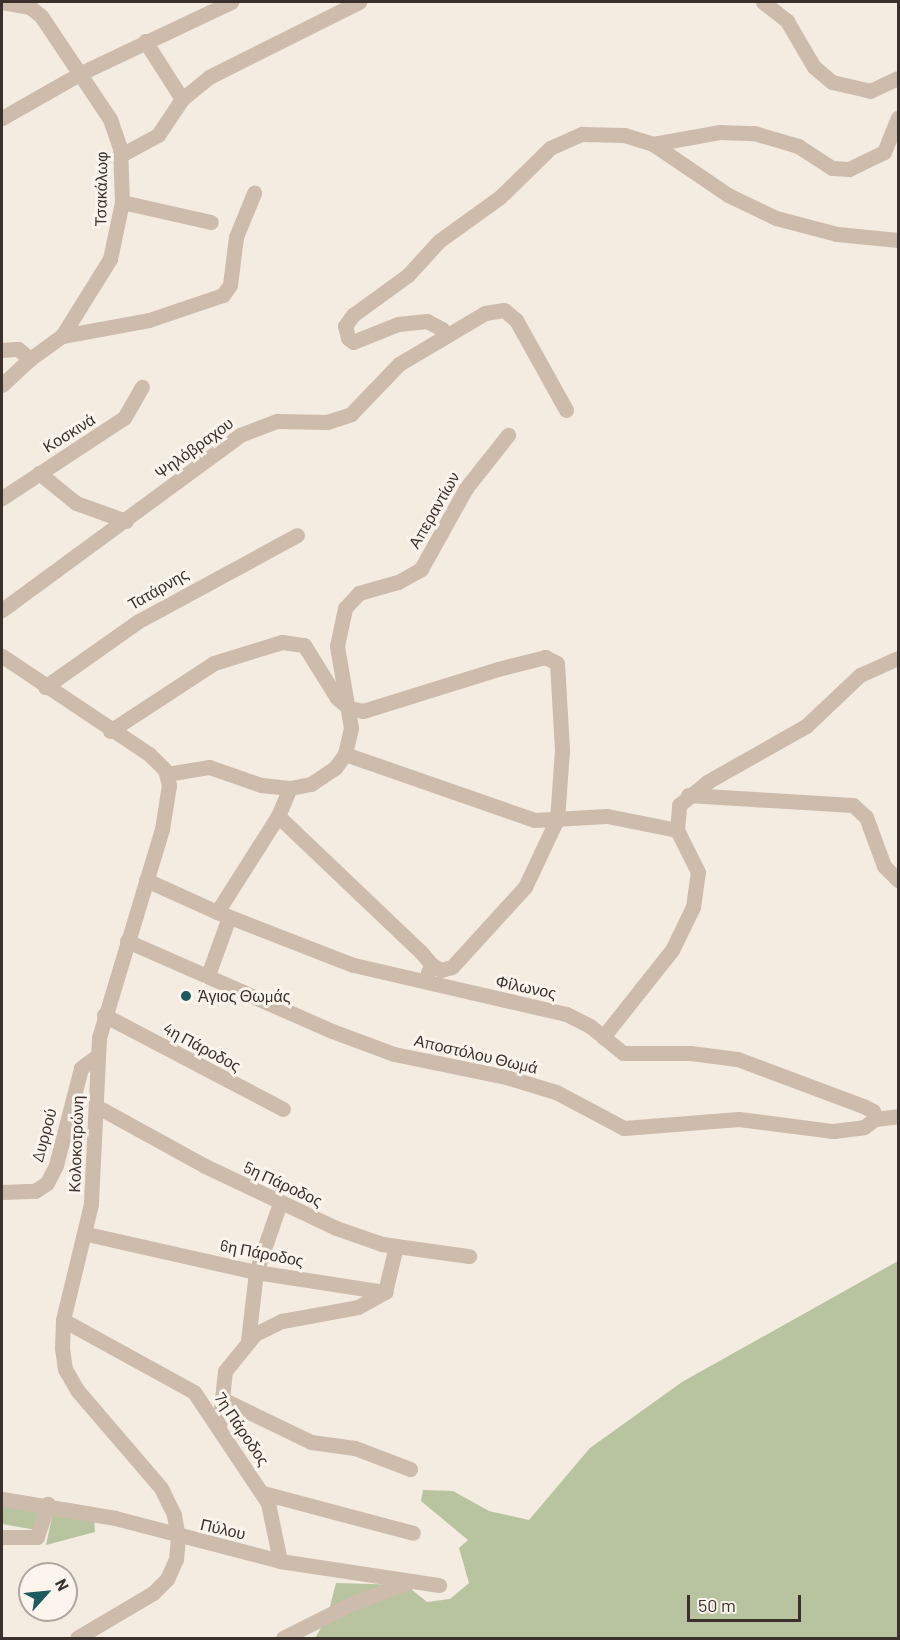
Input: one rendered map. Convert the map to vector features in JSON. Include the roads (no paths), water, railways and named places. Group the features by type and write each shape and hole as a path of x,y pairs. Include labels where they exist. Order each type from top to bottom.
{"street":[{"name":"Τσακάλωφ","path":"2,385 30,359 62,336 110,259 122,202 121,155 112,124 81,73 37,12 24,4 3,2"},
{"path":"2,118 81,73 231,2"},
{"path":"121,155 158,135 182,99 220,71 340,15 359,2"},
{"path":"763,2 787,21 814,67 832,82 870,91 898,78"},
{"path":"145,41 182,99"},
{"path":"653,144 710,133 754,133 798,146 832,168 849,169 884,152 898,118"},
{"path":"443,337 442,329 427,321 398,324 357,342 348,338 345,326 353,315 408,275 439,241 500,197 543,154 561,141 582,134 605,133 653,144 728,195 776,218 837,234 898,240"},
{"path":"62,336 149,320 223,294 230,285 236,237 254,193"},
{"path":"122,202 211,222"},
{"name":"Ψηλόβραχου","path":"2,610 249,430 277,421 327,422 351,414 388,373 443,337 486,313 504,310 511,314 566,410"},
{"path":"2,350 18,349 30,359"},
{"name":"Κοσκινά","path":"2,498 124,418 142,387"},
{"name":"Απεραντίων","path":"345,754 351,732 349,708 337,646 345,608 360,593 398,582 421,569 466,488 508,435"},
{"path":"39,473 76,503 126,521"},
{"name":"Τατάρνης","path":"45,687 137,622 297,535"},
{"path":"110,730 214,663 282,642 298,642 308,649 337,698 349,708 375,709 545,657 560,666 562,750 557,819 525,886 456,964 445,970 432,966 278,816"},
{"path":"2,656 153,758 167,774 209,767 261,785 290,788 323,777 345,754 526,818 607,816 677,830"},
{"path":"603,1037 666,958 693,907 698,872 677,830 677,810 688,795 786,740 860,675 898,658"},
{"name":"Κολοκοτρώνη","path":"77,1638 161,1586 173,1569 178,1537 171,1506 156,1480 68,1376 63,1356 63,1320 87,1234 96,1106 97,1056 104,1015 168,804 167,774"},
{"path":"208,975 223,915 278,816 290,788"},
{"path":"688,795 853,805 867,817 884,866 898,880"},
{"name":"Φίλωνος","path":"146,880 223,915 353,965 420,983 566,1014 628,1054 690,1053 737,1059 863,1106 873,1111 869,1123"},
{"name":"Αποστόλου Θωμά","path":"127,941 333,1031 394,1054 506,1077 556,1092 624,1128 640,1130 739,1119 824,1131 898,1116"},
{"path":"420,983 432,966"},
{"name":"4η Πάροδος","path":"104,1015 283,1109"},
{"name":"Δυρρού","path":"2,1192 35,1191 47,1183 56,1165 81,1068 97,1056"},
{"name":"5η Πάροδος","path":"96,1106 280,1203 359,1237 396,1246 469,1256"},
{"path":"248,1341 256,1272 280,1203"},
{"name":"6η Πάροδος","path":"87,1234 256,1272 385,1292"},
{"path":"219,1428 225,1371 248,1341 282,1321 358,1307 385,1292 396,1246"},
{"name":"7η Πάροδος","path":"63,1320 194,1392 263,1493 272,1514 280,1561"},
{"path":"222,1399 311,1442 355,1448 410,1469"},
{"path":"263,1493 413,1533"},
{"name":"Πύλου","path":"2,1499 48,1504 115,1518 178,1537 280,1561 439,1585"},
{"path":"2,1537 27,1540 40,1534 48,1504"},
{"path":"283,1638 353,1604 409,1582"}],"place":[{"name":"Άγιος Θωμάς","path":"186,996"}]}
